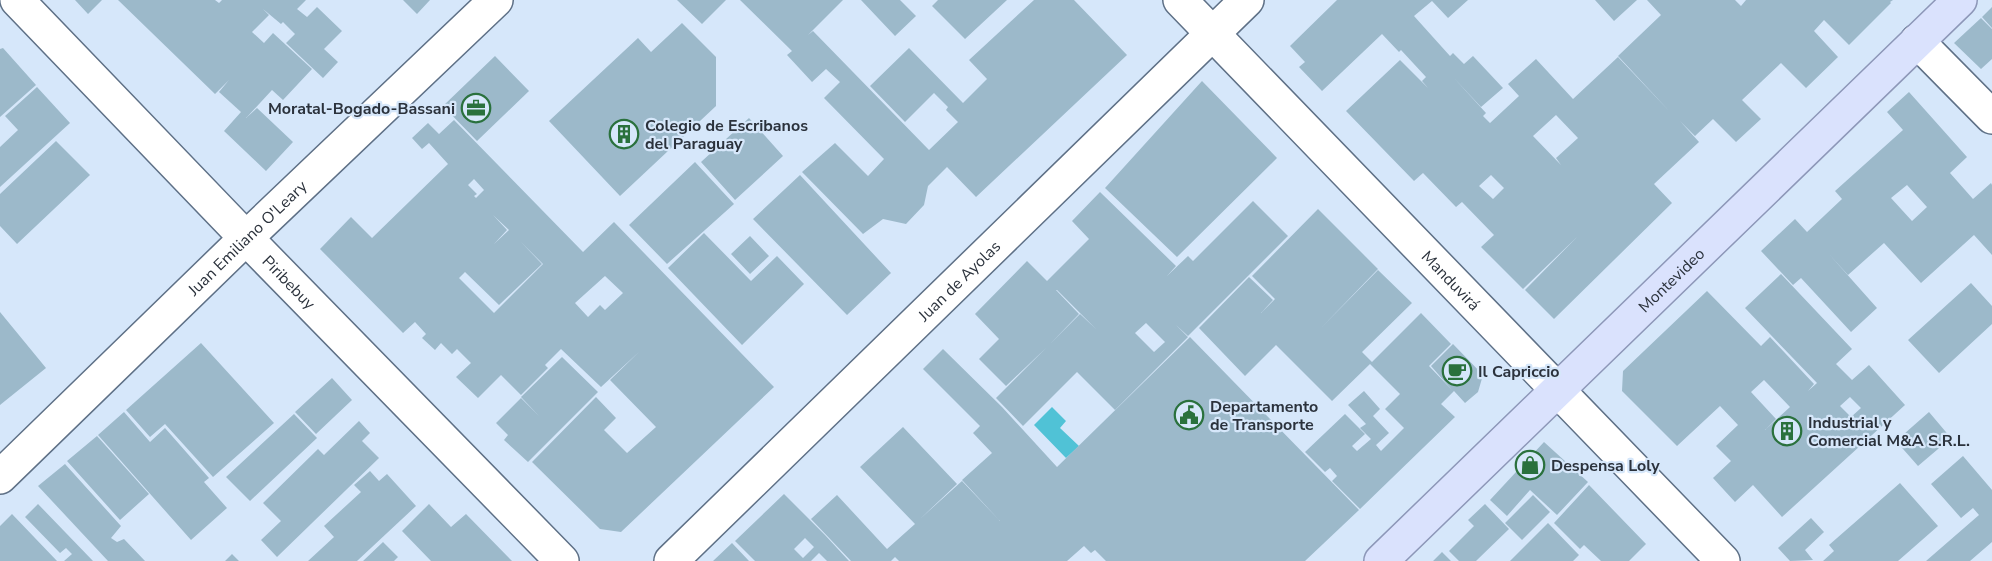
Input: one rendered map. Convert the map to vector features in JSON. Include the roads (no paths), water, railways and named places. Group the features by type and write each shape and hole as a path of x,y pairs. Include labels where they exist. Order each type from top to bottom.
{"main road":[{"name":"Montevideo","path":"1381,561 1960,0"}],"street":[{"name":"Piribebuy","path":"17,0 562,561"},
{"name":"Juan Emiliano O'Leary","path":"0,477 496,0"},
{"name":"Manduvirá","path":"1180,0 1723,561"},
{"name":"Juan de Ayolas","path":"671,561 1247,0"},
{"path":"1917,41 1992,117"}],"water":[{"path":"1052,407 1066,421 1060,428 1079,446 1066,458 1034,425"}],"place":[{"name":"Moratal-Bogado-Bassani","path":"476,108"},
{"name":"Colegio de Escribanos del Paraguay","path":"624,134"},
{"name":"Il Capriccio","path":"1457,371"},
{"name":"Departamento de Transporte","path":"1189,415"},
{"name":"Industrial y Comercial M&A S.R.L.","path":"1787,431"},
{"name":"Despensa Loly","path":"1530,465"}]}
